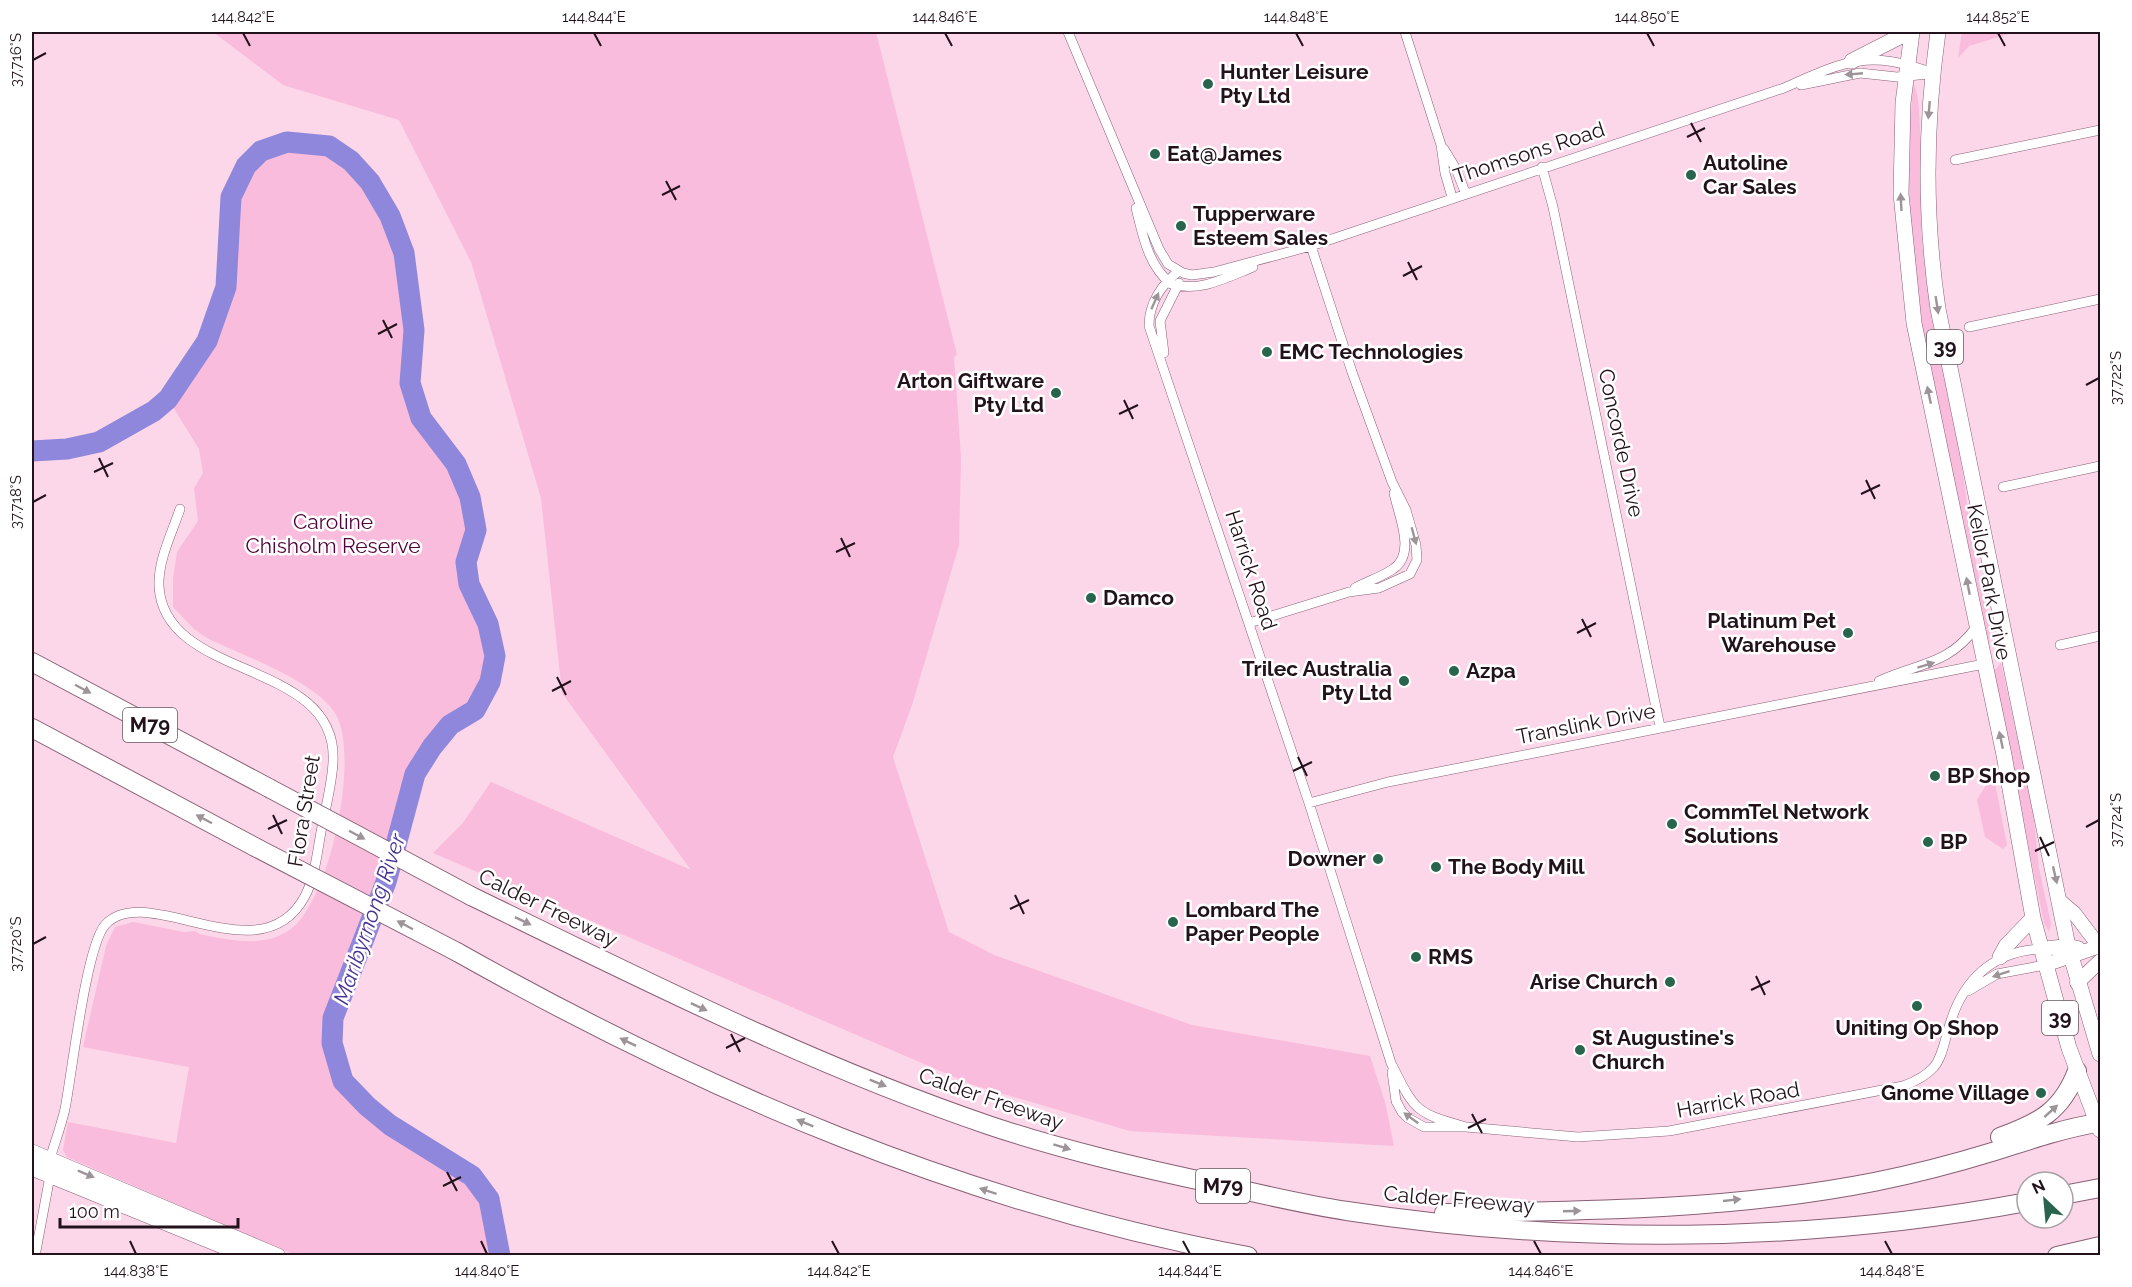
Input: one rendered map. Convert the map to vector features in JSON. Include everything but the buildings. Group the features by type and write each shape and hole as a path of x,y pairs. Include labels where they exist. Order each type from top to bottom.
{"highway":[{"name":"Calder Freeway","path":"32,662 471,896 772,1041 994,1127 1098,1157 1346,1211 1522,1229 1680,1233 1788,1229 1898,1220 2015,1204"},
{"name":"M79","path":"32,728 457,952 536,997 694,1075 854,1143 1023,1203 1120,1229 1248,1256"},
{"path":"1811,1192 1919,1162 2023,1129 2048,1114 2064,1098 2077,1071"},
{"path":"1346,1211 1586,1211 1674,1206 1811,1192 1873,1182 1935,1168 2099,1125"},
{"path":"2075,1193 2100,1188"},
{"path":"1023,1203 1208,1256"},
{"path":"2057,1256 2100,1246"}],"main road":[{"path":"1852,61 1910,32"},
{"name":"Keilor Park Drive","path":"1910,32 1906,70 1901,194 1910,296 2004,755 2033,918 2077,1071 2099,1125"},
{"name":"Keilor Park Drive","path":"1938,32 1926,176 1934,285 2009,658 2061,902 2074,950 2077,983 2100,1054"},
{"path":"1984,664 2009,658"},
{"path":"2041,949 2074,950 2100,946 2074,913 2061,902"},
{"path":"2000,957 2033,918"},
{"path":"2045,965 2074,950"},
{"path":"2077,983 2100,961"},
{"path":"32,1152 273,1254"},
{"path":"50,1159 50,1176"},
{"path":"32,1168 247,1256"}],"street":[{"path":"1068,32 1159,249 1168,264 1179,271"},
{"path":"1405,32 1441,145 1445,173 1452,197"},
{"name":"Thomsons Road","path":"1179,271 1202,275 1311,246 1465,192 1784,88 1852,61 1887,60 1906,70"},
{"name":"Thomsons Road","path":"1784,88 1848,74 1906,70 1933,74"},
{"path":"1955,160 2100,130"},
{"path":"1441,145 1456,169 1465,192"},
{"name":"Concorde Drive","path":"1542,167 1556,218 1660,727"},
{"path":"1129,182 1148,251 1160,274 1172,284"},
{"path":"1311,246 1392,482 1413,533 1418,553 1415,567 1402,579 1379,588 1349,592"},
{"name":"Thomsons Road","path":"1172,284 1205,285 1287,253"},
{"name":"Harrick Road","path":"1179,271 1172,284 1152,306 1149,326 1250,623 1391,1064 1417,1110 1428,1116 1466,1127 1548,1136 1647,1134 1781,1112 1903,1086 1926,1074 1938,1061 1955,1009 1977,973 2000,957 2020,951 2041,949"},
{"path":"1969,327 2100,299"},
{"path":"2003,487 2100,466"},
{"path":"1250,623 1349,592 1393,570 1404,554 1405,540 1392,482"},
{"name":"Flora Street","path":"50,1159 64,1111 93,953 106,924 118,916 138,912 236,930 259,930 275,924 297,909 306,894 313,872 333,761 330,734 318,712 307,701 188,639 169,620 162,603 159,583 162,565 180,509"},
{"name":"Translink Drive","path":"1871,684 1898,672 1944,658 1962,644 1977,627"},
{"path":"2060,645 2100,636"},
{"name":"Translink Drive","path":"1309,803 1357,789 1871,684 1901,682 1984,664"},
{"path":"1962,997 1979,983 1997,974 2045,965"},
{"path":"35,1256 50,1176"}],"green space":[{"path":"213,32 876,32 957,355 954,357 961,458 959,545 912,705 893,757 949,932 994,955 1192,1025 1370,1056 1385,1102 1394,1146 1130,1131 973,1085 433,853 462,824 491,782 691,870 562,693 541,498 471,262 399,120 283,85"},
{"path":"1962,32 2015,32 1969,46 1958,58"},
{"path":"1913,84 1919,108 1921,227 1925,266 1990,630 1989,643 1922,330 1911,255 1907,169"},
{"name":"Caroline Chisholm Reserve","path":"287,142 329,146 351,161 370,182 390,216 404,253 414,330 410,383 421,418 456,464 470,497 476,530 466,562 469,584 488,624 495,656 490,682 475,710 450,725 432,747 415,774 386,882 333,1018 332,1043 343,1081 367,1106 390,1125 472,1176 489,1199 500,1255 295,1255 67,1157 63,1150 68,1122 176,1143 189,1067 83,1047 106,946 115,927 133,922 245,941 278,936 288,931 303,916 317,892 337,828 343,793 345,760 342,733 335,713 325,701 295,680 207,638 194,629 173,607 173,578 177,552 198,521 194,488 203,473 199,449 168,399 207,341 226,287 231,197 246,166 261,151"},
{"path":"2001,663 2033,810 2039,868 2051,924 2049,932 2044,923 1993,672"},
{"path":"1989,780 1995,783 2007,845 2003,849 1985,837 1977,800"}],"waterway":[{"name":"Maribyrnong River","path":"32,451 67,449 99,442 154,411 168,399 207,341 226,287 231,197 246,166 261,151 287,142 329,146 351,161 370,182 390,216 404,253 414,330 410,383 421,418 456,464 470,497 476,530 466,562 469,584 488,624 495,656 490,682 475,710 450,725 432,747 415,774 386,882 333,1018 332,1043 343,1081 367,1106 390,1125 472,1176 489,1199 500,1256"}],"place":[{"name":"Hunter Leisure Pty Ltd","path":"1208,84"},
{"name":"Eat@James","path":"1155,154"},
{"name":"Autoline Car Sales","path":"1691,175"},
{"name":"Tupperware Esteem Sales","path":"1181,226"},
{"name":"EMC Technologies","path":"1267,352"},
{"name":"Arton Giftware Pty Ltd","path":"1056,393"},
{"name":"Damco","path":"1091,598"},
{"name":"Platinum Pet Warehouse","path":"1848,633"},
{"name":"Azpa","path":"1454,671"},
{"name":"Trilec Australia Pty Ltd","path":"1404,681"},
{"name":"BP Shop","path":"1935,776"},
{"name":"CommTel Network Solutions","path":"1672,824"},
{"name":"BP","path":"1928,842"},
{"name":"Downer","path":"1378,859"},
{"name":"The Body Mill","path":"1436,867"},
{"name":"Lombard The Paper People","path":"1173,922"},
{"name":"RMS","path":"1416,957"},
{"name":"Arise Church","path":"1670,982"},
{"name":"Uniting Op Shop","path":"1917,1006"},
{"name":"St Augustine's Church","path":"1580,1050"},
{"name":"Gnome Village","path":"2041,1093"}]}
